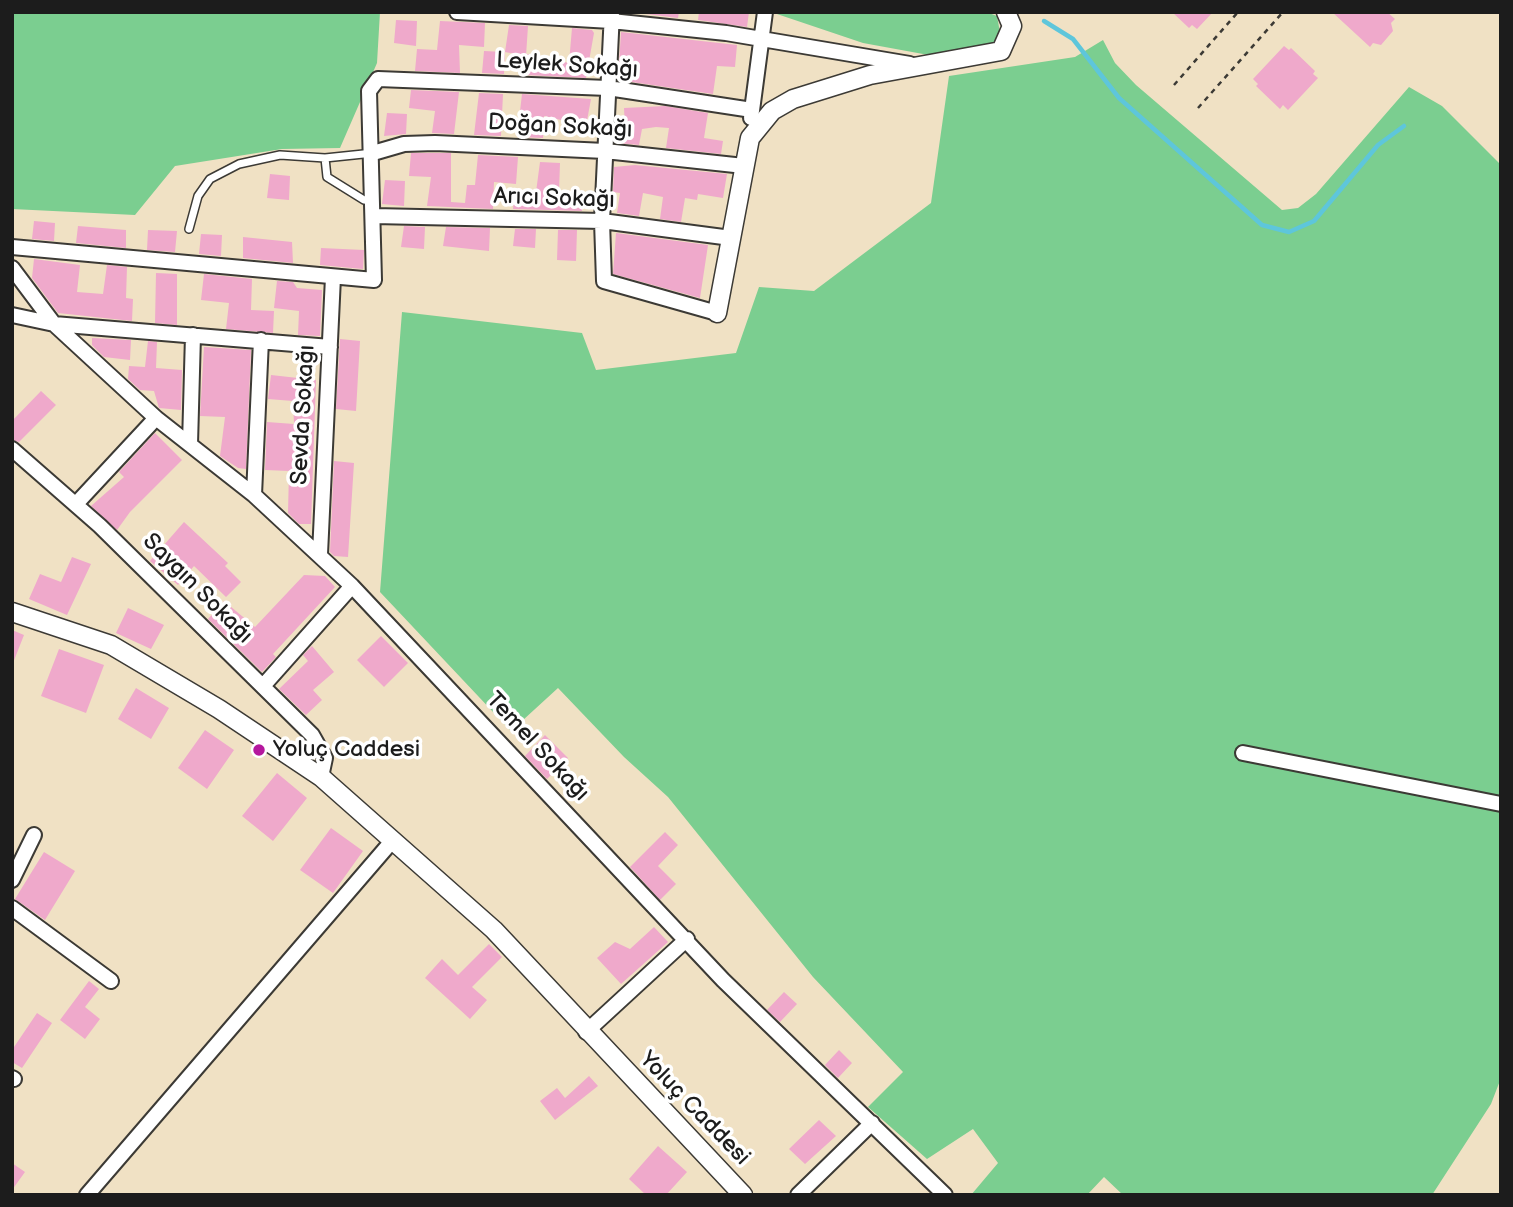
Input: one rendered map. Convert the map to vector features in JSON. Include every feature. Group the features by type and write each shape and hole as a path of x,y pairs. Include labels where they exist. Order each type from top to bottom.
{"street":[{"path":"457,12 612,16 919,66"},
{"path":"612,16 602,221 604,281 717,313 750,138 765,12"},
{"path":"750,138 772,111 793,99 870,75 1002,51 1012,26 1006,12"},
{"name":"Leylek Sokağı","path":"373,153 369,91 377,79 608,88 752,110"},
{"name":"Doğan Sokağı","path":"373,153 404,144 435,143 605,151 744,166"},
{"path":"12,247 374,280 373,153"},
{"name":"Arıcı Sokağı","path":"374,208 602,221 731,238"},
{"name":"Temel Sokağı","path":"12,268 54,324 156,418 254,495 320,554 761,1017 872,1123"},
{"name":"Sevda Sokağı","path":"320,554 333,277"},
{"path":"12,315 54,324 330,347"},
{"path":"190,444 193,335"},
{"path":"254,495 261,340"},
{"path":"76,504 156,418"},
{"name":"Saygın Sokağı","path":"12,449 76,504 312,735 325,758 321,777"},
{"path":"262,686 352,586"},
{"name":"Yoluç Caddesi","path":"12,612 111,645 219,709 321,777 494,930 586,1032 743,1195"},
{"path":"1243,753 1501,804"},
{"path":"12,880 34,835"},
{"path":"87,1195 393,840"},
{"path":"12,908 111,981"},
{"path":"586,1032 687,939"},
{"path":"798,1195 872,1123 945,1195"}],"lane":[{"path":"189,229 198,196 210,179 239,164 280,155 324,158 373,153"},
{"path":"324,158 327,177 374,208"}],"path":[{"path":"1174,85 1238,12"},
{"path":"1198,108 1283,12"}],"green space":[{"path":"12,12 380,12 377,63 340,148 282,149 175,166 135,215 12,209"},
{"path":"771,12 986,12 997,16 1001,38 995,46 934,56 863,43"},
{"path":"1103,40 1115,63 1136,85 1282,210 1298,208 1316,194 1409,87 1442,106 1501,165 1501,1078 1491,1104 1432,1195 1123,1195 1104,1177 1087,1195 971,1195 998,1163 973,1129 927,1159 868,1107 903,1072 813,977 668,797 624,757 558,688 511,731 380,592 402,312 582,333 596,370 736,353 759,287 814,291 931,203 949,76 1075,57"}],"building":[{"path":"630,12 679,12 678,18"},
{"path":"699,12 749,12 747,27 698,20"},
{"path":"1172,12 1213,12 1197,29 1192,25 1189,28"},
{"path":"1332,12 1387,12 1395,19 1391,23 1393,31 1381,45 1373,43 1370,47"},
{"path":"396,20 417,21 416,46 394,43"},
{"path":"440,21 485,23 484,47 459,45 460,73 415,71 417,49 437,50"},
{"path":"509,25 528,26 526,56 505,52"},
{"path":"572,28 592,30 594,33 586,78 525,75 527,54 569,63"},
{"path":"621,32 737,45 735,67 717,66 713,94 618,80"},
{"path":"1284,46 1289,50 1291,48 1315,71 1313,74 1318,78 1288,110 1283,105 1280,109 1256,86 1258,84 1253,79"},
{"path":"484,51 505,52 504,74 482,73"},
{"path":"411,90 459,92 454,134 432,133 435,111 409,108"},
{"path":"479,93 503,94 501,136 474,135"},
{"path":"522,94 591,99 586,126 544,116 543,138 517,137"},
{"path":"665,106 708,113 704,138 723,141 721,154 666,148 669,128 642,129 639,145 618,143 620,127 625,128 624,108"},
{"path":"387,113 407,114 406,134 384,136"},
{"path":"411,153 451,153 451,202 465,203 467,185 475,185 478,155 518,157 516,184 494,182 493,209 427,206 431,177 409,176"},
{"path":"540,162 560,163 559,192 583,193 582,211 513,209 515,191 536,192"},
{"path":"635,165 727,174 723,198 698,194 697,200 685,198 681,222 660,219 663,197 643,193 639,216 617,213 620,193 613,192 614,167"},
{"path":"270,174 290,176 289,200 267,198"},
{"path":"385,180 405,181 404,206 382,204"},
{"path":"34,221 55,223 54,241 32,239"},
{"path":"78,226 126,230 126,248 76,243"},
{"path":"404,226 425,227 424,249 401,247"},
{"path":"446,227 490,228 489,251 443,246"},
{"path":"515,229 536,229 535,248 513,246"},
{"path":"148,230 177,231 175,252 147,250"},
{"path":"558,230 577,230 576,261 557,260"},
{"path":"616,233 708,245 700,298 613,274"},
{"path":"201,234 222,235 221,256 199,254"},
{"path":"243,237 292,242 293,263 243,258"},
{"path":"321,248 364,250 363,269 320,265"},
{"path":"34,259 80,265 77,292 103,294 107,265 127,267 126,298 133,299 132,321 58,313 32,278"},
{"path":"156,273 177,274 177,325 155,323"},
{"path":"204,274 252,279 251,310 274,311 273,333 226,329 229,303 201,300"},
{"path":"277,281 293,282 297,288 322,290 320,336 298,335 299,311 274,308"},
{"path":"92,338 131,340 130,360 104,357 92,345"},
{"path":"340,339 360,341 356,411 336,409"},
{"path":"148,341 157,342 156,368 182,370 181,410 159,408 154,391 140,390 128,379 129,366 145,367"},
{"path":"204,347 251,350 246,469 238,468 220,456 225,417 200,416"},
{"path":"271,375 316,380 311,524 299,524 288,513 289,471 265,470 267,422 294,424 293,401 268,399"},
{"path":"41,391 56,405 19,442 12,440 12,421"},
{"path":"155,433 182,460 130,512 117,530 91,506 124,477 119,472"},
{"path":"334,461 354,463 348,557 334,556 330,552"},
{"path":"184,522 228,563 225,566 241,582 226,597 194,566 178,585 150,561"},
{"path":"72,557 91,564 67,615 29,599 40,574 61,582"},
{"path":"304,575 325,576 335,587 273,654 276,657 262,672 208,619 224,601 255,627"},
{"path":"128,608 164,625 151,649 116,633"},
{"path":"12,630 24,635 13,663 12,663"},
{"path":"381,636 408,663 384,687 357,660"},
{"path":"312,646 334,672 313,690 322,700 306,715 279,689 308,661 303,655"},
{"path":"59,649 104,665 86,713 41,696"},
{"path":"136,688 169,708 151,739 118,719"},
{"path":"205,730 234,750 207,789 178,768"},
{"path":"545,735 568,758 547,779 525,756"},
{"path":"277,773 307,798 273,841 242,816"},
{"path":"331,828 363,851 333,893 300,870"},
{"path":"665,832 678,845 658,866 676,884 660,900 630,867"},
{"path":"44,852 75,871 45,920 15,899"},
{"path":"654,927 668,942 621,984 597,958 615,942 630,949"},
{"path":"489,944 502,957 472,987 487,1000 470,1019 425,978 442,959 458,975"},
{"path":"89,981 99,989 85,1007 100,1019 85,1039 60,1020"},
{"path":"784,992 797,1004 780,1022 767,1010"},
{"path":"37,1013 52,1023 22,1068 12,1062 12,1050"},
{"path":"839,1050 852,1063 838,1078 825,1065"},
{"path":"589,1076 598,1086 555,1120 540,1101 557,1088 565,1098"},
{"path":"819,1120 836,1136 805,1164 789,1149"},
{"path":"658,1146 687,1172 666,1195 646,1195 629,1179"},
{"path":"12,1163 25,1172 12,1190"}],"waterway":[{"path":"1044,21 1073,39 1119,98 1262,225 1289,232 1314,221 1378,145 1404,126"}],"place":[{"name":"Yoluç Caddesi","path":"259,750"}]}
